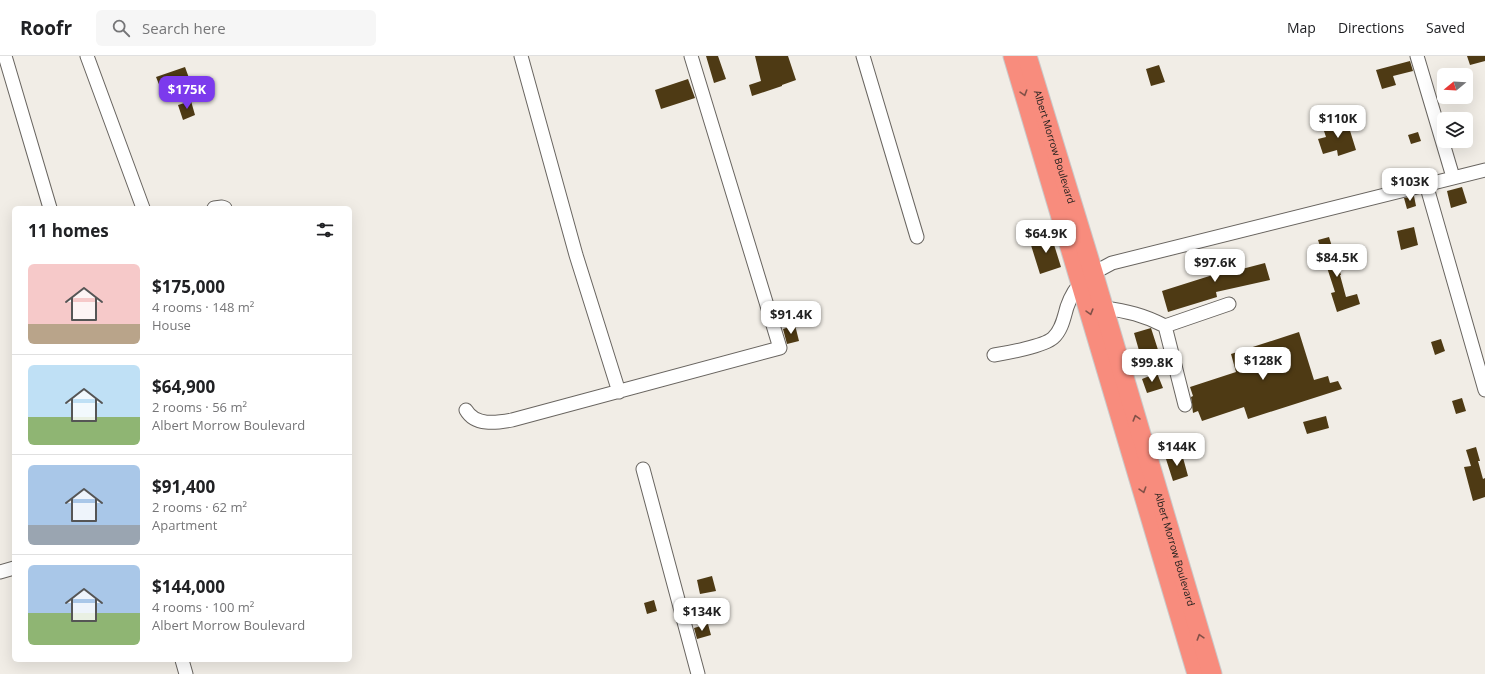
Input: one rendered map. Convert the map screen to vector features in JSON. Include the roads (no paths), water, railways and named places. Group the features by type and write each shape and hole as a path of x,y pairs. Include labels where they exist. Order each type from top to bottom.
{"highway":[{"name":"Albert Morrow Boulevard","path":"1013,56 1087,277 1104,308 1212,674"},
{"name":"Albert Morrow Boulevard","path":"1027,56 1197,674"}],"street":[{"path":"5,56 49,206"},
{"path":"87,56 142,206"},
{"path":"521,56 576,255 619,392"},
{"path":"466,410 469,416 483,422 502,422 780,348 691,56"},
{"path":"863,56 917,238"},
{"path":"1418,56 1453,177"},
{"path":"994,355 1034,346 1053,338 1062,326 1068,305 1087,277 1112,263 1485,170"},
{"path":"1426,184 1485,390"},
{"path":"1104,308 1143,315 1165,326 1229,304"},
{"path":"1165,326 1185,405"},
{"path":"643,469 698,674"},
{"path":"0,572 12,569"},
{"path":"183,662 186,674"}]}
